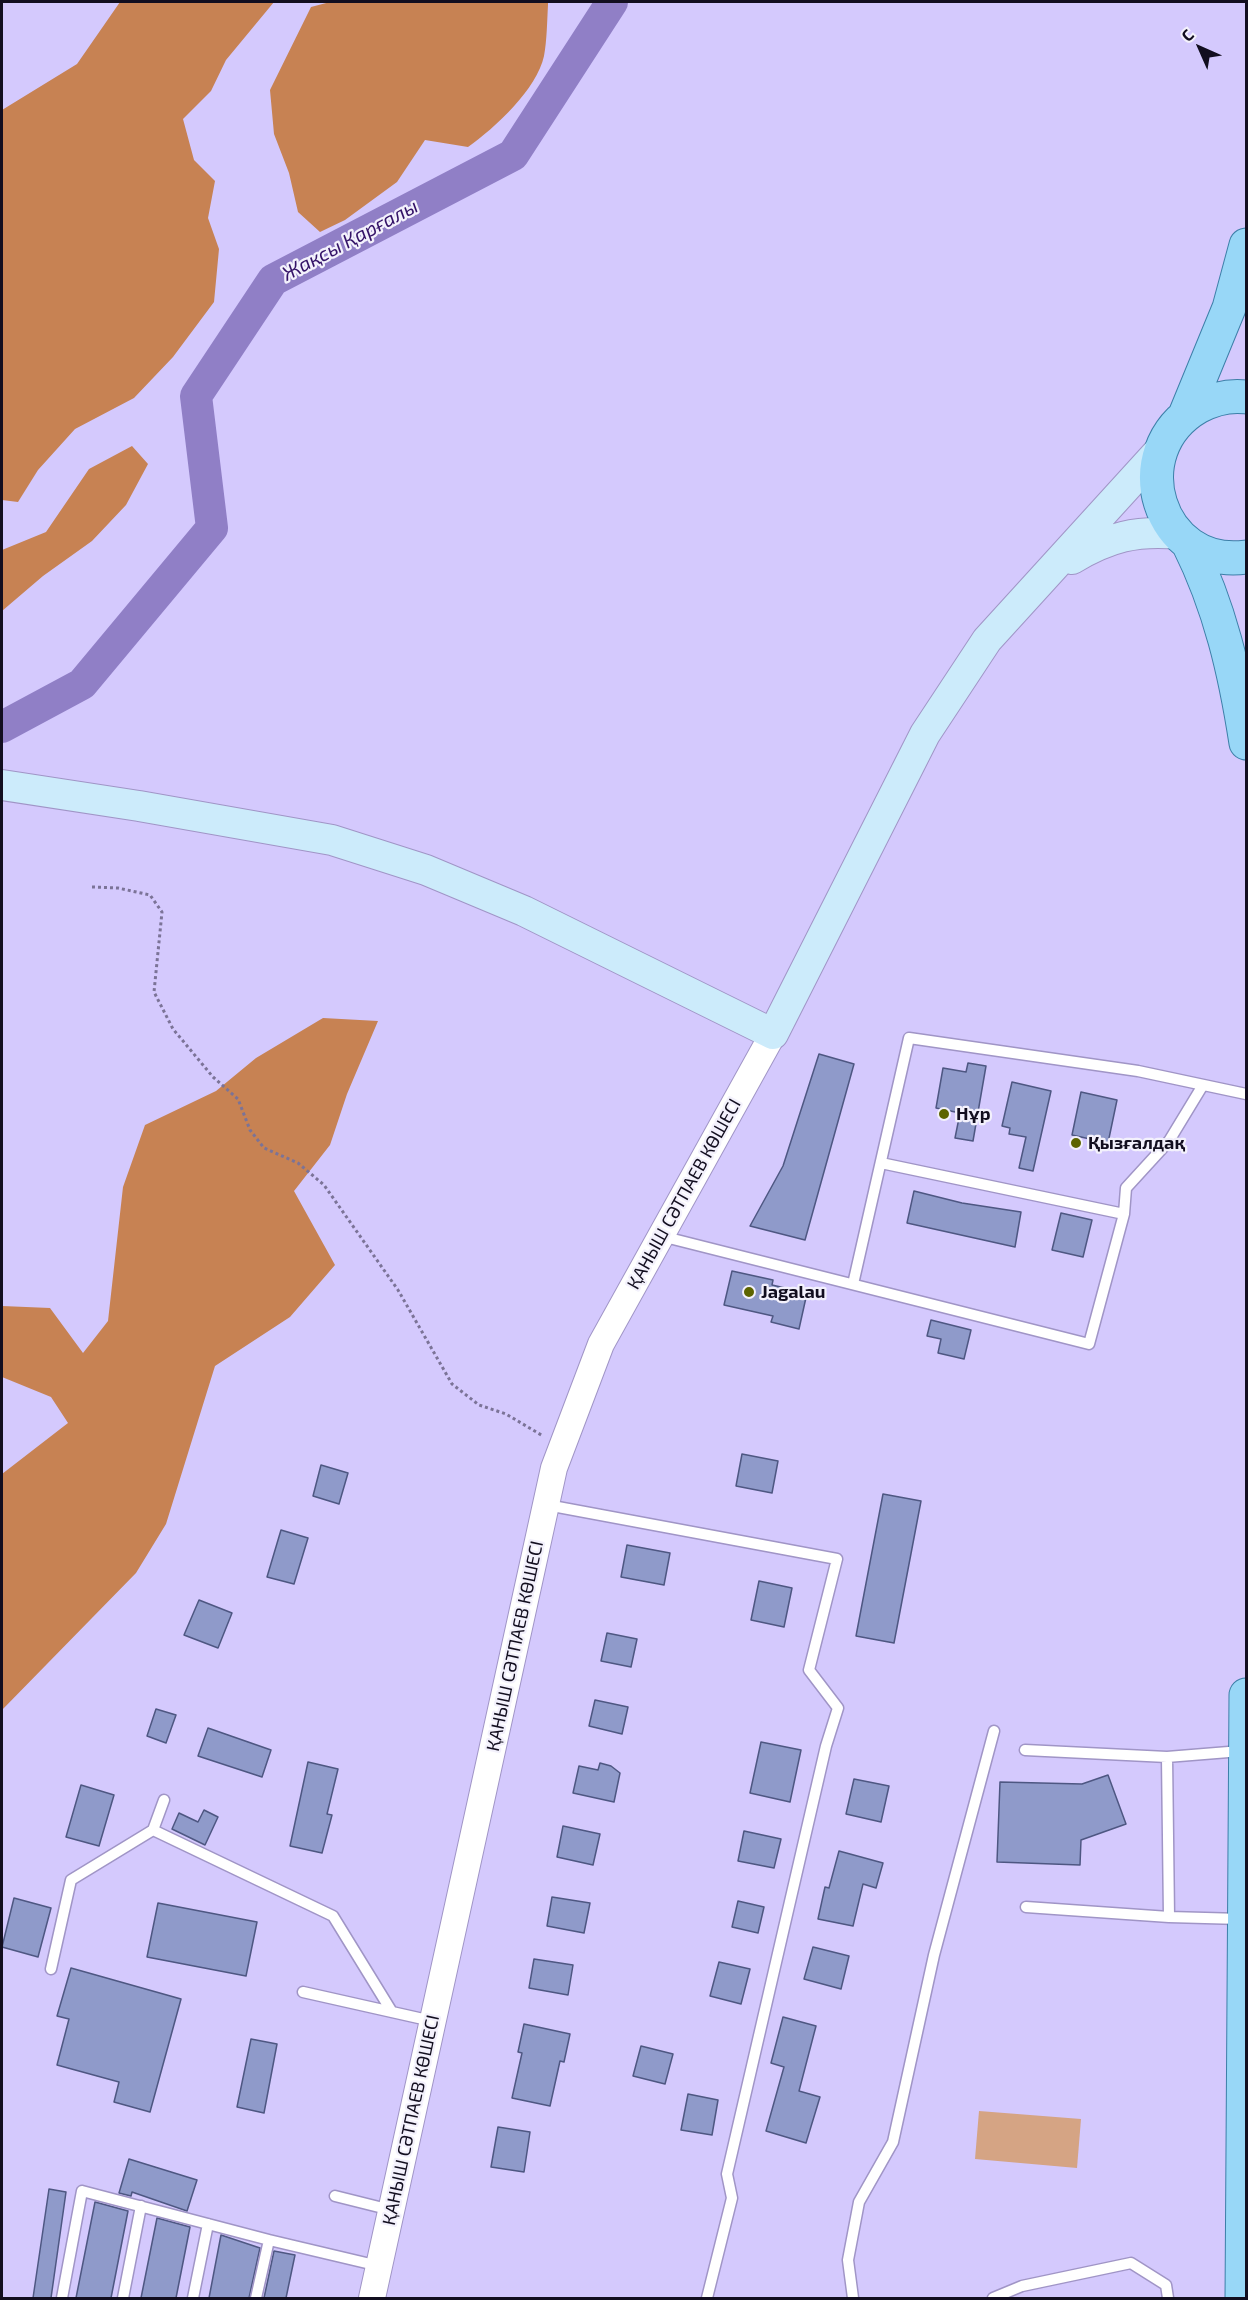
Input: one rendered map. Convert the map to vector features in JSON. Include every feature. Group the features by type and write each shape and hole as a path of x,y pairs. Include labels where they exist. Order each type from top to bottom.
{"main road":[{"path":"1185,415 1229,308 1246,245"},
{"path":"2,785 139,806 332,840 426,870 524,911 773,1034 925,734 987,640 1161,449 1171,430 1185,415 1209,401 1236,396 1246,397"},
{"path":"1161,449 1156,472 1157,494 1165,516 1183,539 1216,606 1235,671 1246,742"},
{"path":"1052,571 1100,543 1137,534 1183,539 1210,555 1235,559 1246,557"},
{"path":"1242,2298 1246,1695"}],"street":[{"name":"ҚАНЫШ СӘТПАЕВ КӨШЕСІ","path":"372,2298 546,1505 562,1447 601,1344 773,1034"}],"lane":[{"path":"854,1284 909,1038 1138,1071 1246,1094"},
{"path":"661,1236 1089,1344 1124,1214 1126,1188 1169,1141 1203,1084"},
{"path":"881,1163 1124,1214"},
{"path":"546,1505 837,1559 809,1671 838,1708 826,1746 727,2174 732,2198 707,2298"},
{"path":"853,2298 848,2260 859,2202 893,2142 934,1955 994,1731"},
{"path":"1025,1750 1167,1757 1245,1750"},
{"path":"1167,1757 1169,1917"},
{"path":"51,1969 71,1880 153,1830 164,1800"},
{"path":"153,1830 333,1916 392,2012"},
{"path":"1026,1907 1169,1917 1244,1919"},
{"path":"303,1992 433,2021"},
{"path":"62,2298 82,2191 379,2266"},
{"path":"335,2196 391,2210"},
{"path":"123,2298 141,2206"},
{"path":"193,2298 208,2224"},
{"path":"256,2298 269,2240"},
{"path":"993,2298 1022,2286 1131,2263 1166,2285 1168,2298"}],"path":[{"path":"92,888 118,888 150,895 162,912 154,992 173,1029 213,1077 238,1099 250,1130 264,1148 298,1163 324,1185 398,1290 452,1384 479,1405 506,1414 562,1447"}],"shaded area":[{"path":"120,2 274,2 226,60 211,91 183,119 194,160 215,181 208,218 219,249 214,302 173,357 134,398 75,429 38,470 18,502 2,500 2,110 77,64"},
{"path":"330,2 548,2 548,5 545,50 540,69 524,94 502,119 468,147 425,140 397,182 345,220 320,232 298,212 289,173 274,134 270,90 311,7"},
{"path":"132,446 148,464 126,505 92,541 43,576 2,611 2,550 46,532 89,469"},
{"path":"323,1018 378,1021 347,1094 330,1145 294,1191 335,1265 290,1317 215,1366 166,1524 136,1573 2,1710 2,1474 68,1423 51,1397 2,1377 2,1306 50,1308 83,1353 108,1321 123,1187 145,1125 216,1091 256,1058"},
{"path":"979,2111 1081,2119 1077,2168 975,2159"}],"building":[{"path":"819,1054 854,1064 805,1240 750,1226 783,1166"},
{"path":"968,1063 986,1066 973,1141 955,1138 960,1113 936,1108 943,1068 966,1072"},
{"path":"1012,1082 1051,1091 1033,1171 1019,1168 1026,1137 1009,1134 1010,1128 1002,1126"},
{"path":"1081,1092 1117,1100 1108,1143 1072,1135"},
{"path":"914,1191 962,1203 1021,1212 1015,1247 907,1223"},
{"path":"1061,1213 1092,1220 1083,1257 1052,1250"},
{"path":"732,1271 773,1280 772,1285 807,1293 799,1329 771,1322 773,1316 724,1305"},
{"path":"931,1320 971,1330 964,1359 938,1353 941,1339 927,1336"},
{"path":"742,1454 778,1461 772,1493 736,1486"},
{"path":"321,1465 348,1473 339,1504 313,1496"},
{"path":"883,1494 921,1501 894,1643 856,1636"},
{"path":"281,1530 308,1538 294,1584 267,1577"},
{"path":"627,1545 670,1553 664,1585 621,1577"},
{"path":"759,1581 792,1588 784,1627 751,1620"},
{"path":"199,1600 232,1613 218,1648 184,1635"},
{"path":"607,1633 637,1639 631,1667 601,1661"},
{"path":"595,1700 628,1707 622,1734 589,1726"},
{"path":"156,1709 176,1715 166,1743 147,1736"},
{"path":"208,1728 271,1750 262,1777 198,1756"},
{"path":"761,1742 801,1750 790,1802 750,1793"},
{"path":"308,1762 338,1769 327,1814 332,1815 322,1853 290,1846"},
{"path":"600,1763 611,1766 620,1773 614,1802 573,1793 579,1766 598,1770"},
{"path":"1108,1775 1126,1824 1081,1840 1080,1865 997,1862 1000,1782 1082,1784"},
{"path":"854,1779 889,1786 881,1822 846,1814"},
{"path":"81,1785 114,1795 99,1846 66,1837"},
{"path":"204,1810 218,1817 205,1845 172,1829 179,1813 198,1822"},
{"path":"563,1826 600,1834 593,1865 557,1857"},
{"path":"744,1831 781,1839 774,1868 738,1861"},
{"path":"839,1851 883,1863 876,1888 863,1884 853,1926 818,1919 825,1887 829,1888"},
{"path":"552,1897 590,1903 584,1933 547,1926"},
{"path":"14,1898 51,1908 38,1957 2,1947"},
{"path":"738,1901 764,1907 758,1933 732,1927"},
{"path":"158,1903 257,1922 246,1976 147,1957"},
{"path":"813,1947 849,1956 841,1989 804,1979"},
{"path":"534,1959 573,1965 568,1995 529,1988"},
{"path":"719,1962 750,1969 741,2004 710,1996"},
{"path":"71,1968 181,1999 150,2112 114,2102 119,2082 57,2065 69,2019 57,2016"},
{"path":"783,2017 816,2026 799,2091 820,2097 806,2143 766,2131 784,2067 771,2063"},
{"path":"524,2024 570,2034 564,2062 560,2061 550,2106 512,2098 522,2053 518,2052"},
{"path":"251,2039 277,2044 264,2113 237,2107"},
{"path":"641,2046 673,2054 665,2084 633,2076"},
{"path":"688,2094 718,2100 712,2135 681,2130"},
{"path":"498,2127 530,2132 524,2172 491,2167"},
{"path":"129,2159 197,2180 187,2211 132,2192 131,2196 119,2193"},
{"path":"49,2189 66,2192 51,2298 33,2298"},
{"path":"95,2202 128,2211 111,2298 76,2298"},
{"path":"157,2218 190,2227 176,2298 141,2298"},
{"path":"221,2235 260,2248 249,2298 209,2298"},
{"path":"274,2251 295,2255 286,2298 264,2298"}],"waterway":[{"name":"Жақсы Қарғалы","path":"2,727 82,684 212,528 196,396 273,280 513,155 612,2"}],"place":[{"name":"Нұр","path":"944,1114"},
{"name":"Қызғалдақ","path":"1076,1143"},
{"name":"Jagalau","path":"749,1292"}]}
